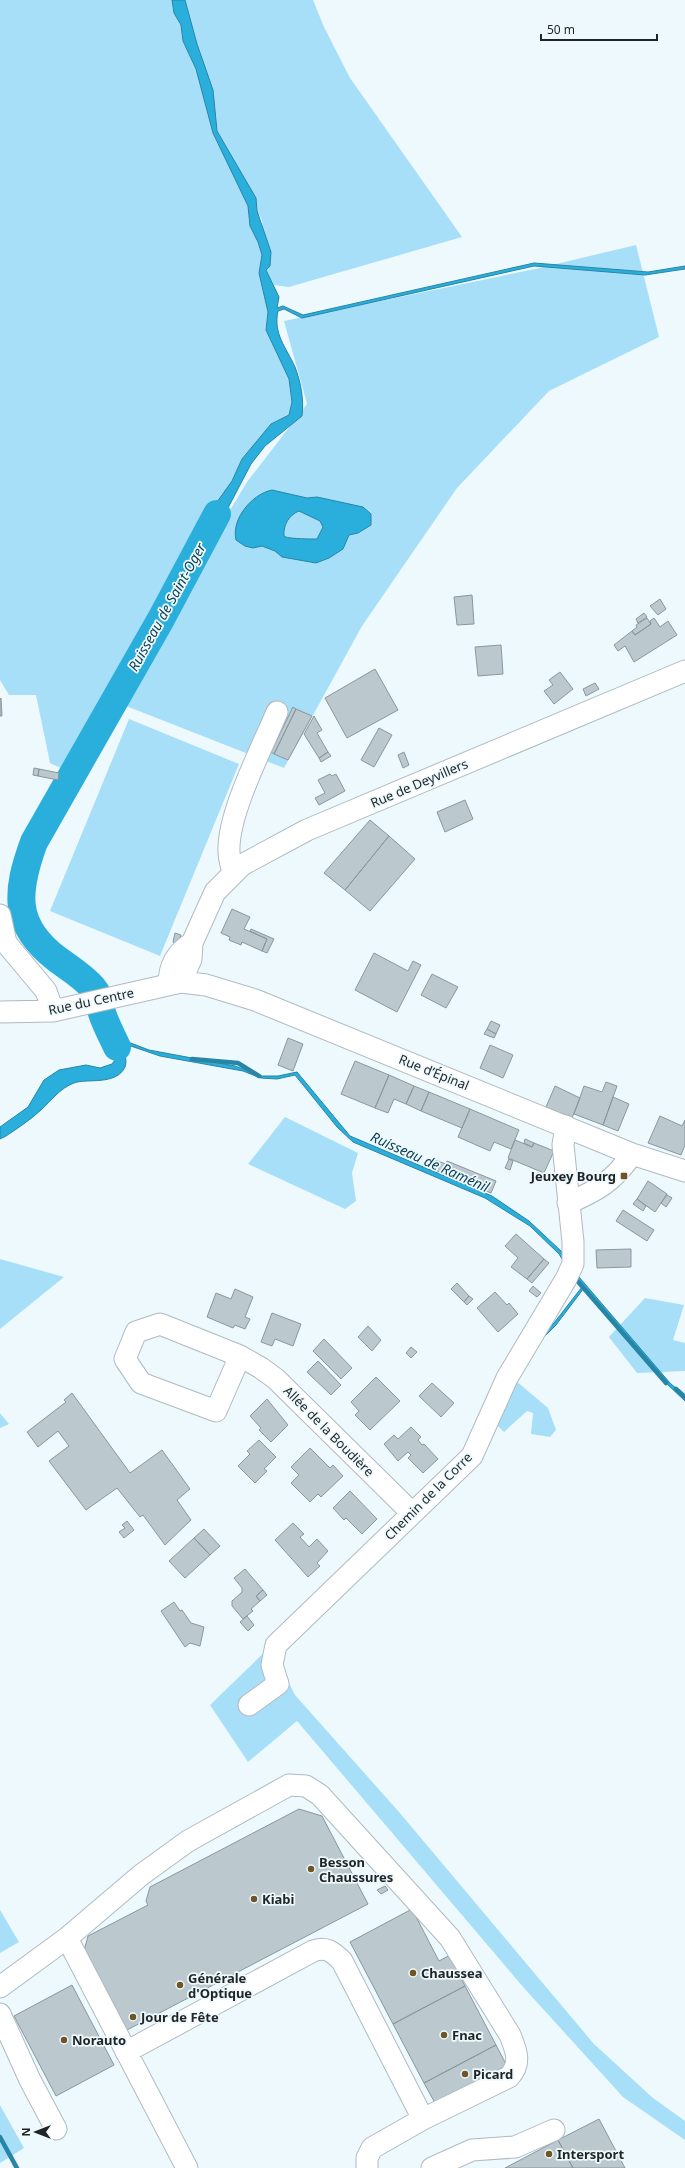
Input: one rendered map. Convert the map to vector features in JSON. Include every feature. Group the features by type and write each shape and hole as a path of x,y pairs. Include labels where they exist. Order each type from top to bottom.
{"street":[{"name":"Rue de Deyvillers","path":"175,983 169,972 172,964 183,948 192,943 215,892 242,865 307,830 685,671"},
{"path":"233,874 229,852 233,825 245,788 277,712"},
{"path":"0,916 6,943 46,991 53,1011"},
{"name":"Rue du Centre","path":"0,1012 53,1011 175,983"},
{"name":"Rue d’Épinal","path":"175,983 206,985 250,999 632,1154 685,1171"},
{"name":"Chemin de la Corre","path":"249,1705 278,1684 272,1666 276,1645 472,1456 507,1378 569,1271 573,1242 563,1145 566,1126"},
{"path":"568,1203 595,1192 619,1170 632,1154"},
{"name":"Allée de la Boudière","path":"240,1356 216,1411 141,1383 125,1359 136,1332 160,1324 240,1356 276,1379 412,1513"},
{"path":"0,1987 67,1938 142,1875 188,1841 289,1785 306,1786 320,1795 450,1938 510,2035 517,2052 517,2064 509,2077 423,2119 372,2148 367,2158 367,2168"},
{"path":"67,1938 117,2037 187,2168"},
{"path":"126,2052 322,1948 333,1951 342,1961 423,2119"},
{"path":"0,2014 30,2080 56,2129"},
{"path":"432,2168 472,2150 515,2147 554,2130"}],"shaded area":[{"path":"0,0 172,0 174,13 181,25 183,41 196,69 213,133 248,206 250,226 258,242 262,255 259,273 268,312 266,330 289,379 292,402 289,415 271,424 242,459 232,481 217,502 197,547 207,548 247,482 307,404 284,321 535,269 636,245 659,337 549,391 457,488 362,626 284,768 121,704 144,663 129,667 69,772 50,763 36,695 9,695 0,680"},
{"path":"185,0 313,0 324,27 350,78 462,237 289,287 274,285 266,270 262,220 257,211 256,198 216,131 213,90 197,44"},
{"path":"129,719 239,764 160,956 50,911"},
{"path":"285,1117 358,1153 352,1173 356,1201 345,1209 248,1164"},
{"path":"0,1259 64,1277 0,1329"},
{"path":"645,1298 684,1305 673,1340 685,1343 685,1371 637,1373 609,1337"},
{"path":"516,1381 548,1408 556,1430 550,1437 531,1434 533,1413 527,1411 504,1432 494,1422 485,1446 464,1474 293,1634 282,1651 280,1665 295,1695 399,1812 594,2044 653,2098 685,2121 685,2140 623,2097 524,1988 297,1721 248,1762 210,1705 471,1452 494,1421"},
{"path":"0,1413 9,1424 0,1428"},
{"path":"0,1910 19,1942 0,1953"},
{"path":"0,2105 24,2148 0,2163"}],"water":[{"path":"172,0 185,0 197,44 213,90 217,131 256,198 257,211 271,252 270,266 266,270 279,297 277,308 283,306 303,315 534,263 648,272 685,266 685,269 645,275 534,266 302,318 284,309 278,311 277,327 279,334 295,367 299,379 303,403 302,416 265,446 251,464 207,548 197,547 217,502 232,481 242,459 271,424 289,415 292,402 289,379 266,330 268,312 259,273 262,255 258,242 250,226 248,206 213,133 196,69 183,41 181,25 174,13"},
{"path":"272,490 307,498 317,497 363,507 371,514 371,525 358,533 349,535 343,549 329,558 316,563 282,557 275,551 262,546 253,548 245,546 236,540 235,532 237,524 240,516 251,502 265,492","holes":["299,511 320,521 323,527 317,539 284,536 287,521 292,515"]},
{"path":"132,658 145,662 121,704 108,701"},
{"path":"108,1010 120,1039 149,1050 235,1066 262,1076 278,1076 297,1072 350,1136 492,1196 529,1221 561,1251 573,1270 670,1383 682,1393 685,1401 667,1384 584,1288 556,1325 518,1363 521,1357 554,1323 582,1287 569,1277 564,1262 559,1254 530,1226 485,1198 353,1142 337,1127 295,1075 277,1079 261,1078 243,1071 160,1056 122,1043 126,1064 121,1073 108,1079 80,1082 69,1085 60,1091 33,1117 0,1139 0,1127 28,1107 44,1080 59,1070 86,1065 100,1068 112,1064 115,1060 115,1053 99,1028 94,1013"},
{"path":"0,2135 17,2168 15,2168 0,2140"}],"building":[{"path":"472,595 474,624 457,625 454,597"},
{"path":"660,599 666,609 658,615 650,606"},
{"path":"644,613 647,617 638,623 636,619"},
{"path":"647,618 651,624 635,635 632,631 637,627 636,625"},
{"path":"654,618 660,627 668,621 677,635 634,662 625,646 618,651 614,645 632,631 635,635 651,624 650,621"},
{"path":"501,645 503,674 478,676 475,647"},
{"path":"375,669 398,710 347,738 325,698"},
{"path":"560,672 573,689 554,704 544,691 553,685 549,680"},
{"path":"595,683 599,689 586,696 583,689"},
{"path":"1,698 2,716 0,716 0,699"},
{"path":"293,707 296,709 274,754 271,752"},
{"path":"296,709 312,716 288,760 274,754"},
{"path":"314,716 322,730 317,733 328,752 319,758 304,734"},
{"path":"379,728 392,735 374,767 361,760"},
{"path":"328,752 331,756 321,762 319,758"},
{"path":"404,752 409,765 403,768 398,755"},
{"path":"34,768 39,769 38,776 33,775"},
{"path":"39,769 59,773 58,780 38,776"},
{"path":"330,774 332,776 336,774 345,791 319,805 315,798 325,793 318,780"},
{"path":"465,800 473,819 445,832 437,812"},
{"path":"370,820 389,836 345,890 324,873"},
{"path":"389,836 415,859 370,911 345,890"},
{"path":"232,909 250,917 244,929 267,939 262,951 242,942 241,945 229,940 230,937 221,933"},
{"path":"251,929 274,939 267,953 262,951 267,939 250,931"},
{"path":"175,933 181,935 178,944 173,942"},
{"path":"374,953 408,971 413,961 421,965 397,1012 355,990"},
{"path":"432,974 458,987 446,1008 421,995"},
{"path":"491,1021 500,1025 496,1034 487,1029"},
{"path":"487,1029 496,1034 494,1038 484,1034"},
{"path":"288,1038 303,1044 293,1071 278,1065"},
{"path":"490,1045 513,1055 503,1078 480,1068"},
{"path":"355,1061 389,1075 375,1108 341,1094"},
{"path":"389,1075 414,1086 406,1104 394,1099 388,1113 375,1108"},
{"path":"606,1082 617,1086 603,1125 574,1114 584,1086 602,1092"},
{"path":"414,1086 429,1092 421,1111 406,1104"},
{"path":"555,1086 580,1098 572,1118 546,1107"},
{"path":"429,1092 470,1109 462,1128 421,1111"},
{"path":"613,1097 629,1104 618,1131 603,1125"},
{"path":"470,1109 519,1130 511,1149 494,1142 490,1151 458,1137"},
{"path":"660,1116 682,1126 685,1120 685,1145 681,1155 648,1143"},
{"path":"525,1139 534,1143 532,1147 524,1143"},
{"path":"515,1140 532,1147 534,1143 554,1151 544,1173 508,1158"},
{"path":"432,1159 446,1164 442,1173 429,1167"},
{"path":"509,1159 513,1161 510,1170 505,1168"},
{"path":"447,1161 496,1181 491,1193 442,1173"},
{"path":"648,1181 667,1194 655,1212 637,1199"},
{"path":"667,1195 672,1198 666,1207 661,1203"},
{"path":"637,1199 646,1206 643,1211 633,1204"},
{"path":"623,1210 654,1230 647,1241 616,1221"},
{"path":"516,1234 544,1259 527,1279 511,1267 518,1258 505,1246"},
{"path":"631,1249 631,1267 597,1268 596,1250"},
{"path":"544,1259 549,1263 532,1283 527,1279"},
{"path":"457,1283 469,1296 464,1302 451,1289"},
{"path":"533,1286 541,1293 537,1297 529,1291"},
{"path":"235,1289 253,1297 245,1317 250,1319 245,1329 235,1325 233,1328 207,1317 216,1293 231,1299"},
{"path":"495,1292 507,1305 509,1303 518,1314 498,1332 477,1308"},
{"path":"469,1296 473,1299 467,1305 464,1302"},
{"path":"272,1313 301,1324 293,1346 275,1339 272,1346 261,1342"},
{"path":"368,1326 381,1340 372,1351 358,1337"},
{"path":"324,1339 352,1368 341,1379 313,1351"},
{"path":"411,1347 417,1352 411,1358 406,1353"},
{"path":"318,1361 341,1385 331,1395 307,1372"},
{"path":"376,1377 400,1401 370,1430 355,1415 359,1411 351,1402"},
{"path":"432,1383 454,1403 441,1417 419,1396"},
{"path":"72,1393 130,1473 162,1450 190,1489 177,1500 191,1520 165,1545 143,1515 140,1517 117,1488 86,1510 49,1461 69,1446 58,1431 38,1447 27,1432 66,1402 64,1400"},
{"path":"267,1399 288,1425 271,1442 259,1430 261,1428 250,1416"},
{"path":"411,1427 421,1437 418,1440 422,1445 424,1444 438,1459 423,1473 408,1458 411,1455 408,1452 398,1461 384,1444 394,1435 398,1439"},
{"path":"259,1440 276,1457 264,1469 267,1471 255,1483 238,1466 250,1454 247,1451"},
{"path":"310,1448 330,1468 333,1465 343,1476 321,1497 318,1494 310,1502 291,1483 299,1475 291,1467"},
{"path":"350,1491 377,1519 362,1534 346,1518 344,1520 333,1508"},
{"path":"127,1521 134,1530 124,1538 119,1532 125,1528 122,1525"},
{"path":"293,1523 304,1534 300,1537 309,1547 317,1539 328,1551 317,1563 320,1566 308,1577 275,1540"},
{"path":"204,1529 220,1546 210,1555 194,1538"},
{"path":"194,1538 210,1555 185,1578 169,1561"},
{"path":"245,1569 263,1590 256,1596 260,1601 251,1609 253,1611 243,1619 232,1606 232,1601 242,1592 242,1588 234,1578"},
{"path":"263,1590 267,1595 260,1601 256,1596"},
{"path":"174,1602 191,1623 204,1627 200,1646 190,1643 185,1647 161,1611"},
{"path":"247,1616 254,1625 248,1631 240,1622"},
{"path":"299,1809 322,1816 368,1904 125,2031 84,1951 88,1936 148,1905 146,1901 150,1887"},
{"path":"385,1886 388,1890 381,1894 377,1890"},
{"name":"Chaussea","path":"412,1909 439,1961 450,1955 465,1986 393,2024 350,1942"},
{"name":"Norauto","path":"72,1985 114,2065 56,2096 14,2016"},
{"name":"Fnac","path":"465,1986 496,2045 424,2083 393,2024"},
{"name":"Picard","path":"496,2045 507,2066 435,2103 424,2083"},
{"path":"599,2119 625,2168 573,2168 558,2140"},
{"name":"Intersport","path":"558,2140 573,2168 505,2168"}],"waterway":[{"name":"Ruisseau de Saint-Oger","path":"117,1047 107,1026 95,991 76,972 57,959 42,946 32,933 25,920 22,906 24,876 34,842 161,619 217,514"},
{"name":"Ruisseau de Raménil","path":"192,1059 238,1063 259,1076"},
{"name":"Ruisseau de Raménil","path":"574,1277 666,1383"},
{"name":"Ruisseau de Raménil","path":"676,1389 685,1397"},
{"path":"0,2137 17,2168"}],"place":[{"name":"Jeuxey Bourg","path":"624,1176"},
{"name":"Besson Chaussures","path":"311,1869"},
{"name":"Kiabi","path":"254,1899"},
{"name":"Chaussea","path":"413,1973"},
{"name":"Générale d'Optique","path":"180,1985"},
{"name":"Jour de Fête","path":"133,2017"},
{"name":"Fnac","path":"444,2035"},
{"name":"Norauto","path":"64,2040"},
{"name":"Picard","path":"465,2074"},
{"name":"Intersport","path":"549,2154"}]}
